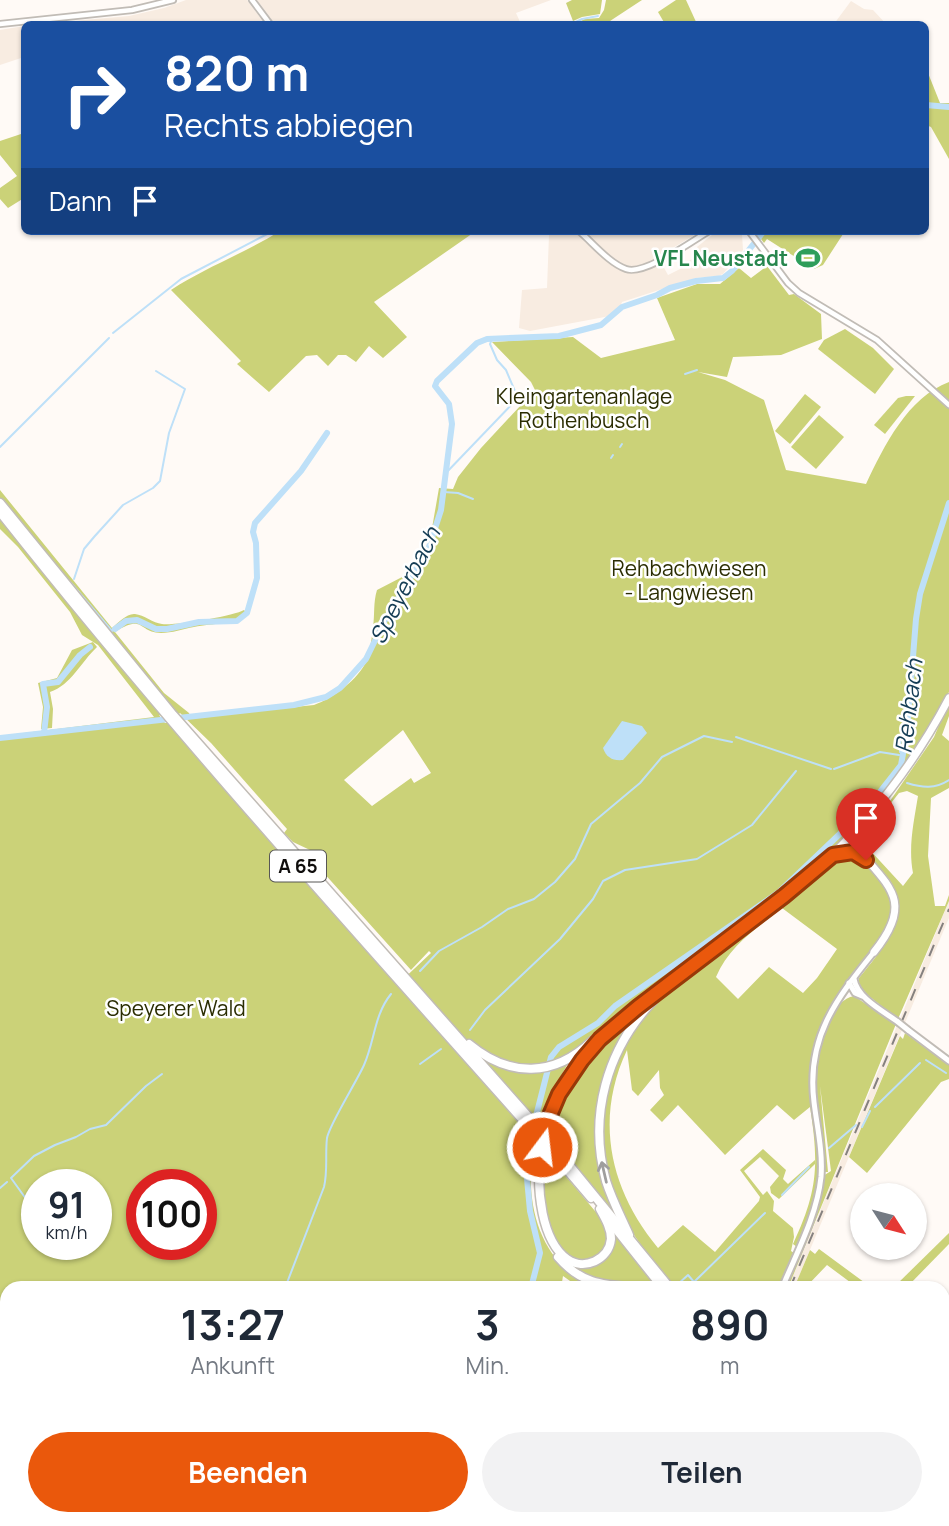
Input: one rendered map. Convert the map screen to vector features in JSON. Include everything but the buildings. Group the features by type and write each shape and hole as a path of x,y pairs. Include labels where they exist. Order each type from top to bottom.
{"highway":[{"name":"A 65","path":"0,503 173,718"},
{"name":"A 65","path":"0,512 173,718 629,1235 665,1281"},
{"path":"600,1209 610,1231 611,1240 607,1251 600,1259 590,1263 569,1261 561,1254 552,1238 540,1199 540,1157 548,1120 564,1085 594,1046 621,1020 813,873"},
{"path":"448,1026 495,1061 519,1068 552,1066 569,1059 629,1008 734,933"},
{"path":"629,1235 610,1192 603,1165 599,1127 602,1099 611,1066 628,1032 645,1009 672,981"},
{"name":"A 65","path":"435,1016 448,1026 531,1124"},
{"path":"588,1045 564,1076 544,1119 535,1161 537,1206 551,1247 572,1270 593,1281"},
{"name":"A 65","path":"546,1141 657,1281"}],"main road":[{"path":"813,873 867,820 912,760 949,698"},
{"path":"866,860 860,844 867,820"},
{"path":"847,840 853,852 866,860"},
{"path":"785,1281 812,1216 818,1194 821,1153 813,1074 820,1037 838,999 890,931 895,919 896,907 890,888 852,842 847,840"},
{"path":"833,855 853,852"},
{"path":"852,982 855,993"},
{"path":"852,982 865,998"},
{"path":"838,999 855,993 865,998 949,1061"}],"street":[{"path":"28,21 132,10 173,0"},
{"path":"252,0 268,21"},
{"path":"0,24 21,22"},
{"path":"584,235 615,263 632,271 645,268 702,235"},
{"path":"753,235 788,283 799,293 877,340 949,405"}],"shaded area":[{"path":"186,0 247,0 263,21 73,21 129,16"},
{"path":"257,0 551,0 516,13 520,21 273,21"},
{"path":"851,1 864,9 873,10 883,21 836,21"},
{"path":"21,26 21,58 0,65 0,30"},
{"path":"549,235 694,235 658,257 668,275 682,268 697,254 697,247 712,235 742,235 743,250 723,274 696,278 622,302 610,316 530,331 519,328 522,290 547,288"},
{"path":"949,901 949,918 797,1281 791,1281"}],"green space":[{"path":"572,0 602,0 600,14 573,21 566,3"},
{"path":"606,0 642,0 610,21 581,21 599,18"},
{"path":"676,0 686,0 696,21 663,21 658,12"},
{"path":"929,76 940,103 949,103 949,159 931,127"},
{"path":"21,134 21,200 8,208 0,199 0,188 17,176 0,155 0,141"},
{"path":"273,235 470,235 374,302 407,337 383,358 369,346 356,362 346,355 338,355 328,366 317,355 306,356 269,392 237,364 241,361 171,290"},
{"name":"VFL Neustadt","path":"758,235 842,235 823,265 814,269 767,239 764,243"},
{"path":"767,266 789,295 794,294 821,314 822,339 781,355 733,357 727,377 698,372 725,380 764,400 786,470 866,484 889,439 909,411 934,389 949,382 949,692 894,783 847,835 781,894 627,1005 572,1052 553,1063 505,1067 567,1065 545,1105 539,1122 486,1064 535,1141 531,1185 539,1229 562,1265 584,1281 570,1281 563,1276 562,1281 0,1281 0,736 154,717 98,645 82,635 70,612 18,547 0,529 0,517 164,717 159,715 165,723 169,723 398,984 431,953 429,951 411,970 313,861 310,850 293,842 284,833 287,829 211,743 180,713 178,715 23,528 0,498 0,490 112,628 132,614 169,624 217,618 244,610 248,614 229,622 169,632 154,632 132,624 115,632 164,693 189,713 191,718 314,705 344,687 363,667 371,644 377,590 406,575 428,551 439,488 453,489 458,477 481,448 535,390 531,382 492,342 573,337 601,358 675,340 657,298 697,284 720,284 739,268 751,278","holes":["403,730 431,773 414,783 411,778 372,806 344,780"]},
{"path":"845,329 873,348 894,369 875,394 818,349 824,340"},
{"path":"805,394 821,407 790,444 775,431"},
{"path":"915,396 885,434 874,425 898,398"},
{"path":"819,415 844,437 816,469 791,447"},
{"path":"93,642 97,647 75,673 64,684 50,692 52,728 41,729 43,707 38,683 57,678 72,650"},
{"path":"949,702 949,716 942,735 949,741 949,788 931,798 928,856 935,906 945,906 949,895 949,901 898,1019 865,993 858,983 892,931 898,905 896,891 862,844 867,827 890,801 934,737","holes":["907,791 918,796 911,844 913,873 903,886 865,842 868,832 899,793"]},
{"path":"852,853 869,867 891,894 893,919 836,997 826,1018 812,1066 820,1166 811,1213 797,1247 793,1244 812,1192 815,1164 779,1199 771,1193 770,1187 779,1176 760,1157 744,1171 763,1195 767,1191 774,1201 773,1211 793,1228 791,1251 794,1253 783,1281 669,1281 631,1231 620,1210 610,1184 604,1156 606,1101 612,1074 623,1049 637,1025 655,1003 843,854","holes":["782,908 837,949 803,993 769,967 738,999 716,977 736,947","627,1050 632,1090 638,1096 659,1070 660,1088 664,1095 650,1110 662,1122 678,1105 725,1155 777,1105 794,1120 810,1107 815,1160 788,1184 783,1179 786,1170 763,1149 740,1170 760,1197 759,1201 715,1252 683,1225 658,1248 628,1202 612,1154 611,1102"]},
{"path":"854,996 896,1024 791,1281 787,1281 815,1213 823,1176 831,1171 820,1086 828,1172 823,1172 816,1096 818,1059 829,1022 846,999"},
{"path":"650,1000 611,1059 597,1146 617,1216 555,1144 547,1129 557,1102 597,1045"},
{"path":"905,1033 949,1065 949,1079 941,1082 867,1173 849,1157 900,1036 903,1039"},
{"path":"544,1150 605,1223 608,1240 602,1255 580,1262 558,1245 551,1233 544,1205"},
{"path":"610,1227 653,1281 590,1279 565,1261 575,1266 604,1258"},
{"path":"949,1233 949,1244 913,1281 900,1281 922,1260 928,1260 928,1254"},
{"path":"819,1249 862,1281 849,1281 827,1265 812,1281 797,1281 810,1250 815,1254"}],"water":[{"path":"622,721 642,726 647,733 623,760 616,760 608,756 603,748"}],"waterway":[{"path":"578,21 598,16"},
{"name":"Speyerbach","path":"929,105 949,107"},
{"path":"113,333 181,279 265,235"},
{"name":"Speyerbach","path":"0,738 294,705 326,697 340,688 366,659 386,618 429,547 441,510 452,424 449,404 435,386 437,381 477,343 487,339 559,336 601,325 622,307 670,288 723,278 732,271 761,235"},
{"path":"0,447 109,338"},
{"path":"444,475 516,400 517,396 506,370 497,360 490,344 492,339"},
{"path":"685,374 697,370"},
{"path":"74,579 84,549 94,537 123,505 160,481 169,433 185,389 156,371"},
{"path":"115,629 126,621 137,620 156,629 199,622 237,621 247,613 257,578 253,532 255,523 301,471 327,433"},
{"path":"444,492 458,493 473,499"},
{"name":"Rehbach","path":"533,1281 540,1253 530,1211 526,1168 531,1136 551,1057 559,1047 598,1023 615,1006 779,892 868,807 901,765 907,732 920,594 949,503"},
{"path":"71,583 112,631"},
{"path":"44,733 47,707 43,684 58,682 90,647"},
{"path":"900,752 901,735 907,732"},
{"path":"420,971 439,951 508,909 534,899 555,882 575,859 591,824 640,783 662,757 704,736 732,742"},
{"path":"736,737 831,769"},
{"path":"834,769 880,752 899,755"},
{"path":"470,1030 485,1010 560,939 593,899 603,881 625,870 697,859 752,825 796,771"},
{"path":"907,783 929,787 949,780"},
{"path":"288,1281 324,1187 329,1132 364,1065 381,1010 391,994"},
{"path":"420,1064 441,1049"},
{"path":"926,1060 946,1073"},
{"path":"875,1107 920,1063"},
{"path":"21,1192 11,1178 34,1156 90,1129 106,1125 162,1074"},
{"path":"862,1127 870,1111"},
{"path":"829,1148 856,1125"},
{"path":"782,1195 809,1167"},
{"path":"0,1188 7,1182"},
{"path":"695,1281 765,1213"},
{"path":"681,1281 688,1275 693,1281"}],"railway":[{"path":"793,1281 949,909"}],"place":[{"name":"VFL Neustadt","path":"808,258"}],"route":[{"path":"542,1147 551,1111 564,1085 588,1053 614,1026 784,896 833,855 853,852 866,860"}],"park label":[{"name":"Kleingartenanlage Rothenbusch","path":"584,408"},
{"name":"Rehbachwiesen - Langwiesen","path":"689,580"},
{"name":"Speyerer Wald","path":"176,1008"}]}
